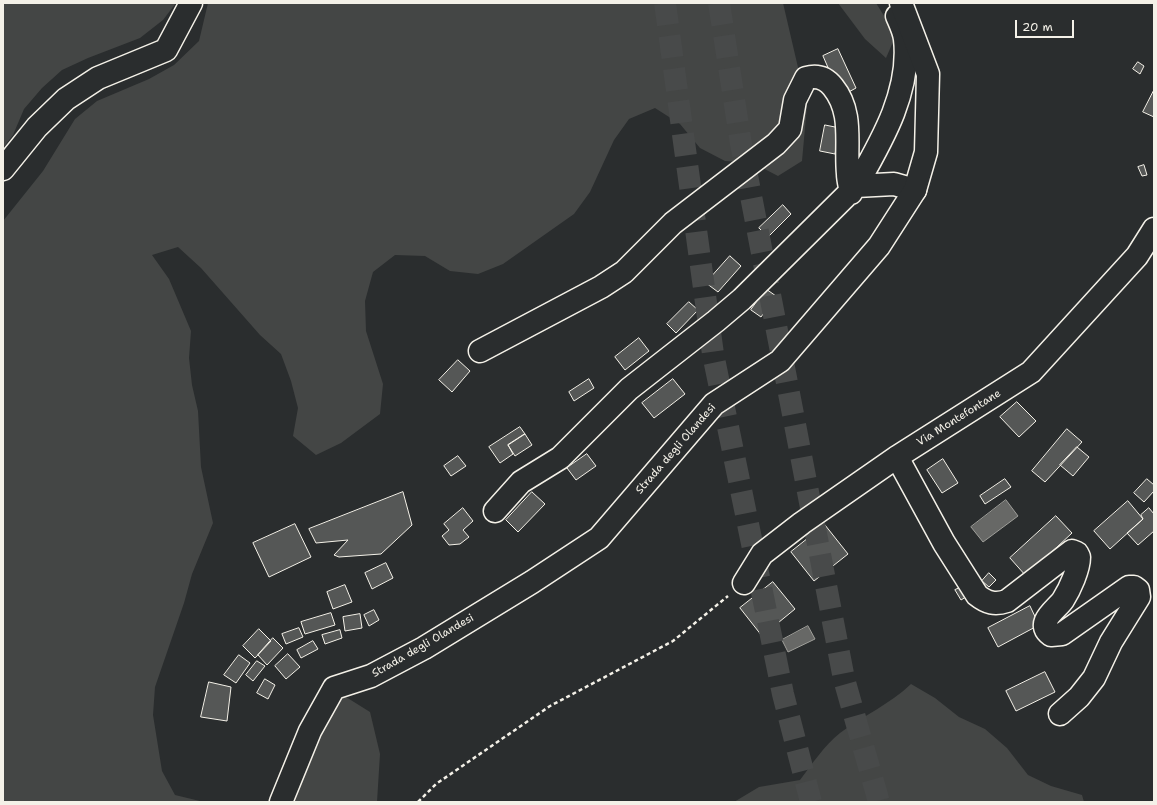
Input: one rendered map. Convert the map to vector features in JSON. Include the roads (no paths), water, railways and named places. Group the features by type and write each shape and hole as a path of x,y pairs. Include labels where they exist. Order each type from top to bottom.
{"street":[{"path":"3,169 37,128 66,99 98,78 166,50 191,3"},
{"path":"495,512 521,482 560,458 629,389 716,322 742,299 788,251 854,189 895,110 905,72 905,38 894,3"},
{"name":"Strada degli Olandesi","path":"281,802 310,731 334,688 371,676 424,648 532,582 599,538 714,404 780,361 880,246 915,190 926,152 928,74 901,3"},
{"path":"480,351 601,287 624,272 673,223 776,144 790,129 795,100 806,78 821,77 830,83 845,107 848,130 848,174 854,189"},
{"path":"854,189 894,184 915,190"},
{"name":"Via Montefontane","path":"744,583 762,554 802,523 897,457 1031,372 1137,256 1154,229"},
{"path":"897,457 944,543 977,595 983,600 995,603 1007,601 1072,551 1077,553 1079,556 1078,568 1063,601 1052,611 1045,623 1046,630 1051,635 1062,634 1129,587 1134,587 1138,590 1139,597 1111,642 1094,678 1080,697 1060,714"}],"tunnel":[{"path":"665,3 713,354 783,694 811,802"},
{"path":"719,3 741,144 844,679 879,802"}]}
